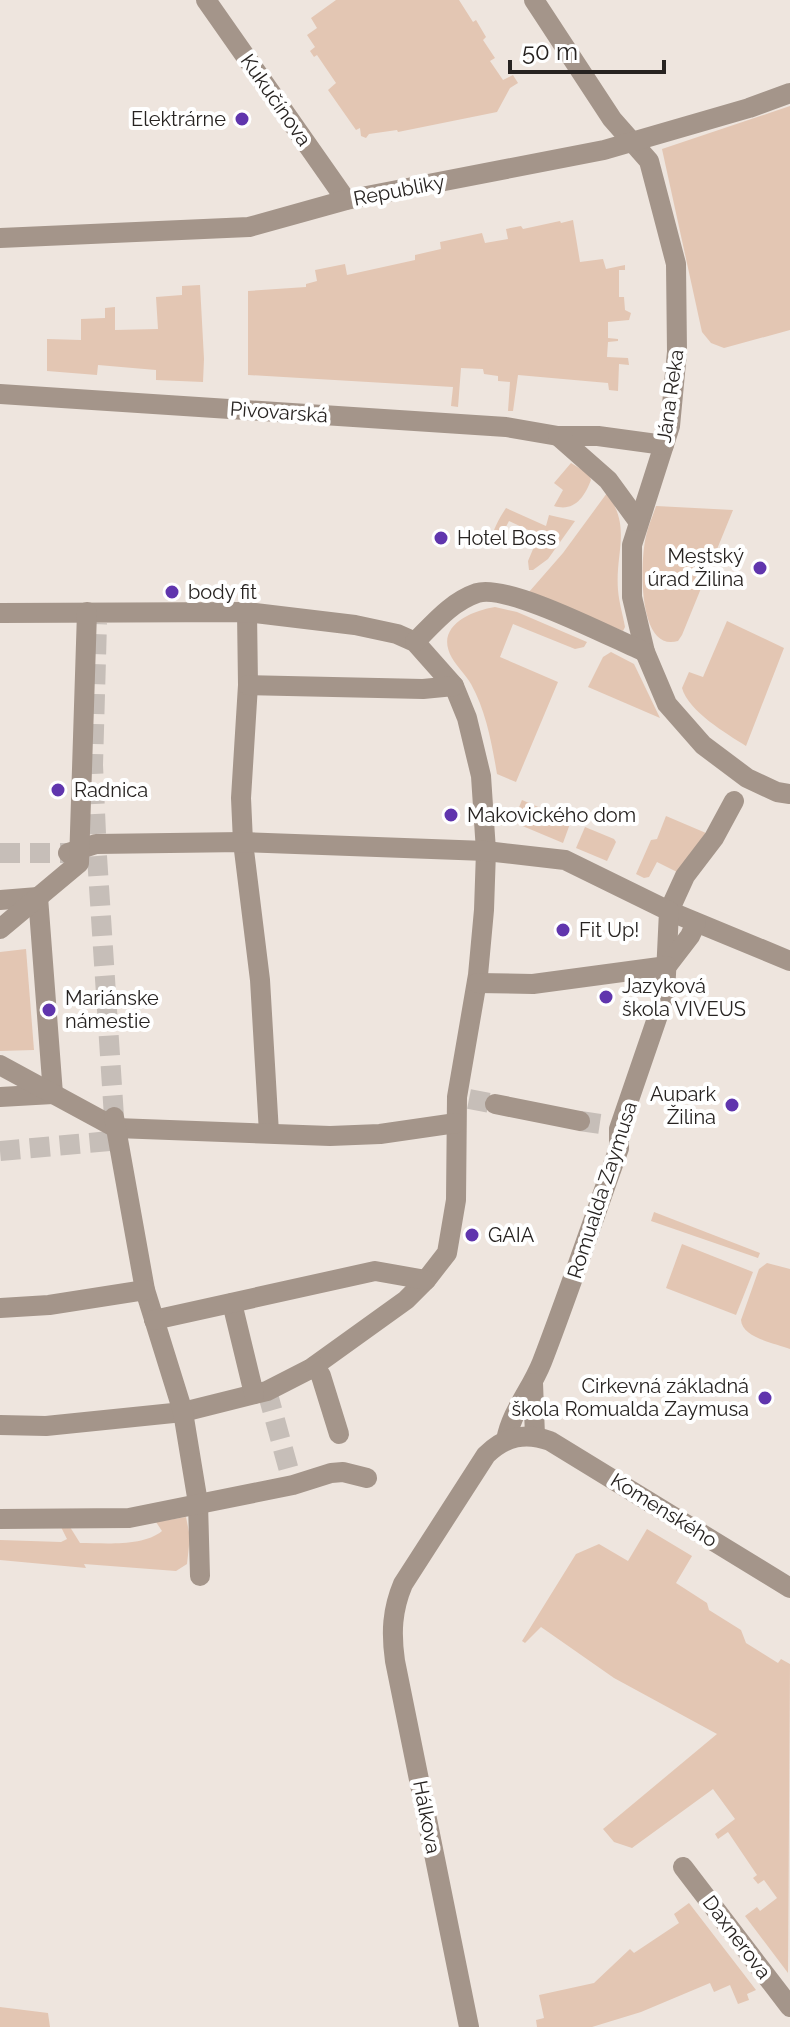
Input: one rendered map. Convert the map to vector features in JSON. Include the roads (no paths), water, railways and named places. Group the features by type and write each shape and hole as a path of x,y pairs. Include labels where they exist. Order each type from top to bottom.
{"street":[{"name":"Kukučínova","path":"206,0 346,200"},
{"name":"Jána Reka","path":"534,0 612,119 649,161 676,264 677,352 670,426 632,545 630,572 636,620 645,652 667,704 703,745 747,778 777,792 790,794"},
{"name":"Republiky","path":"10,238 249,227 346,200 634,142 790,93"},
{"name":"Pivovarská","path":"0,394 506,427 558,436 598,436 664,445"},
{"path":"558,436 608,480 638,521"},
{"path":"415,642 451,606 479,592 497,591 645,652"},
{"path":"247,612 248,685 241,798 243,842 260,980 269,1133"},
{"path":"0,613 247,612 355,625 397,634 415,642 454,686 467,718 481,776 486,851 477,983 463,1098 456,1123 456,1200 447,1253 426,1280 406,1300 315,1366 267,1391 183,1412 46,1426 0,1425"},
{"path":"86,850 94,615"},
{"path":"248,685 423,689 454,686"},
{"path":"669,911 685,876 714,838 734,801"},
{"path":"0,929 86,850 243,842 486,851 565,860 669,911 693,930 790,974"},
{"path":"0,900 38,897"},
{"path":"38,897 53,1094"},
{"name":"Romualda Zaymusa","path":"394,1607 413,1568 486,1455 506,1440 509,1421 533,1383 619,1148 613,1127 665,995 669,911"},
{"path":"477,983 533,984 667,966 693,930"},
{"path":"693,930 790,961"},
{"path":"0,1065 113,1130 330,1136 380,1134 456,1123"},
{"path":"0,1097 53,1094"},
{"path":"495,1104 580,1121"},
{"path":"113,1130 145,1290 183,1412 198,1503 200,1576"},
{"path":"154,1320 375,1271 426,1280"},
{"path":"0,1308 49,1305 145,1290"},
{"path":"232,1303 254,1394"},
{"path":"0,1519 119,1519 293,1485 331,1473 358,1476 340,1438 315,1366"},
{"name":"Romualda Zaymusa","path":"533,1383 535,1436"},
{"path":"506,1440 535,1436"},
{"name":"Komenského","path":"535,1436 568,1451 790,1588"},
{"name":"Hálkova","path":"394,1607 395,1661 469,2027"},
{"name":"Daxnerova","path":"683,1867 790,2007"}],"tunnel":[{"path":"96,834 93,765 97,623"},
{"path":"0,853 68,853"},
{"path":"97,856 114,1117"},
{"path":"469,1099 495,1104"},
{"path":"580,1121 607,1125"},
{"path":"0,1151 110,1141"},
{"path":"267,1391 293,1485"}],"place":[{"name":"Elektrárne","path":"242,119"},
{"name":"Hotel Boss","path":"441,538"},
{"name":"Mestský úrad Žilina","path":"760,568"},
{"name":"body fit","path":"172,592"},
{"name":"Radnica","path":"58,790"},
{"name":"Makovického dom","path":"451,815"},
{"name":"Fit Up!","path":"563,930"},
{"name":"Jazyková škola VIVEUS","path":"606,997"},
{"name":"Mariánske námestie","path":"49,1010"},
{"name":"Aupark Žilina","path":"732,1105"},
{"name":"GAIA","path":"472,1235"},
{"name":"Cirkevná základná škola Romualda Zaymusa","path":"765,1398"}]}
